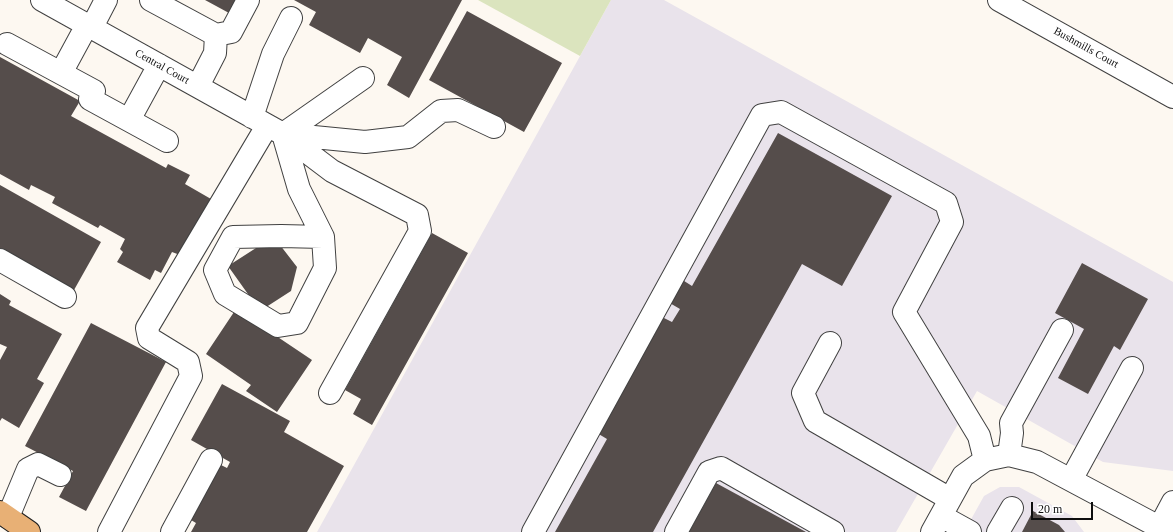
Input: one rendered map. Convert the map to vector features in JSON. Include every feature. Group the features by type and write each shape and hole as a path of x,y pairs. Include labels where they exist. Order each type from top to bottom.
{"main road":[{"path":"4,515 29,532"}],"street":[{"name":"Central Court","path":"42,0 267,125 332,171 417,215 420,231 330,393"},
{"path":"61,73 106,0"},
{"path":"151,0 216,35 231,32 248,0"},
{"name":"Bushmills Court","path":"999,0 1173,97"},
{"path":"109,532 191,376 188,362 149,338 148,328 267,125 273,54 291,18"},
{"path":"198,86 215,53 216,35"},
{"path":"7,44 94,90 90,99 167,140"},
{"path":"129,120 159,65"},
{"path":"267,125 364,78"},
{"path":"267,125 365,142 408,137 441,111 458,110 494,127"},
{"path":"533,532 762,115 781,112 946,203 952,222 904,312 979,436 984,460"},
{"path":"267,125 323,238 325,268 297,323 278,326 225,294 215,270 233,237 281,236 323,238"},
{"path":"0,260 66,297"},
{"path":"1009,455 1012,432 1011,422 1062,330"},
{"path":"830,343 803,393 816,421 941,516 970,532"},
{"path":"1071,480 1132,368"},
{"path":"941,516 963,476 984,460 1009,455 1037,462 1162,531 1173,502"},
{"path":"172,532 211,460"},
{"path":"4,515 28,469 38,464 60,475"},
{"path":"676,532 709,472 721,468 833,532"},
{"path":"998,532 1012,508"}],"shaded area":[{"path":"611,0 664,0 1173,282 1173,471 1103,462 977,391 896,532 317,532"},
{"path":"1000,487 1019,487 1072,516 1084,532 964,532 984,496"}],"green space":[{"path":"478,0 611,0 580,56"}],"building":[{"path":"205,0 236,0 229,13"},
{"path":"294,0 462,0 409,98 387,85 402,57 368,38 360,53 309,25 316,12"},
{"path":"467,11 562,63 524,132 429,80"},
{"path":"0,57 80,101 71,116 166,168 168,164 190,175 185,184 211,199 180,255 172,252 161,273 155,270 150,280 117,262 123,252 120,249 125,239 100,225 98,228 52,203 55,197 31,185 29,190 0,174"},
{"path":"778,133 892,196 842,286 802,264 653,532 555,532 607,439 597,433 662,317 672,322 680,309 668,302 681,279 692,286"},
{"path":"0,185 101,242 74,290 0,248"},
{"path":"432,233 468,253 372,425 353,414 361,399 345,390"},
{"path":"280,245 297,267 291,291 260,311 228,266 256,248"},
{"path":"1082,263 1148,299 1120,350 1114,346 1088,394 1058,378 1084,329 1055,313"},
{"path":"0,294 11,301 9,305 62,334 37,379 44,383 19,428 2,418 0,421 0,360 7,347 0,344"},
{"path":"236,309 312,360 277,412 246,391 251,385 206,354"},
{"path":"91,323 166,362 86,511 59,497 73,471 25,446"},
{"path":"222,384 290,421 284,432 344,466 307,532 191,532 196,523 191,520 221,465 227,468 230,462 191,440"},
{"path":"716,483 806,532 689,532"},
{"path":"1033,511 1059,525 1065,532 1022,532"}]}
